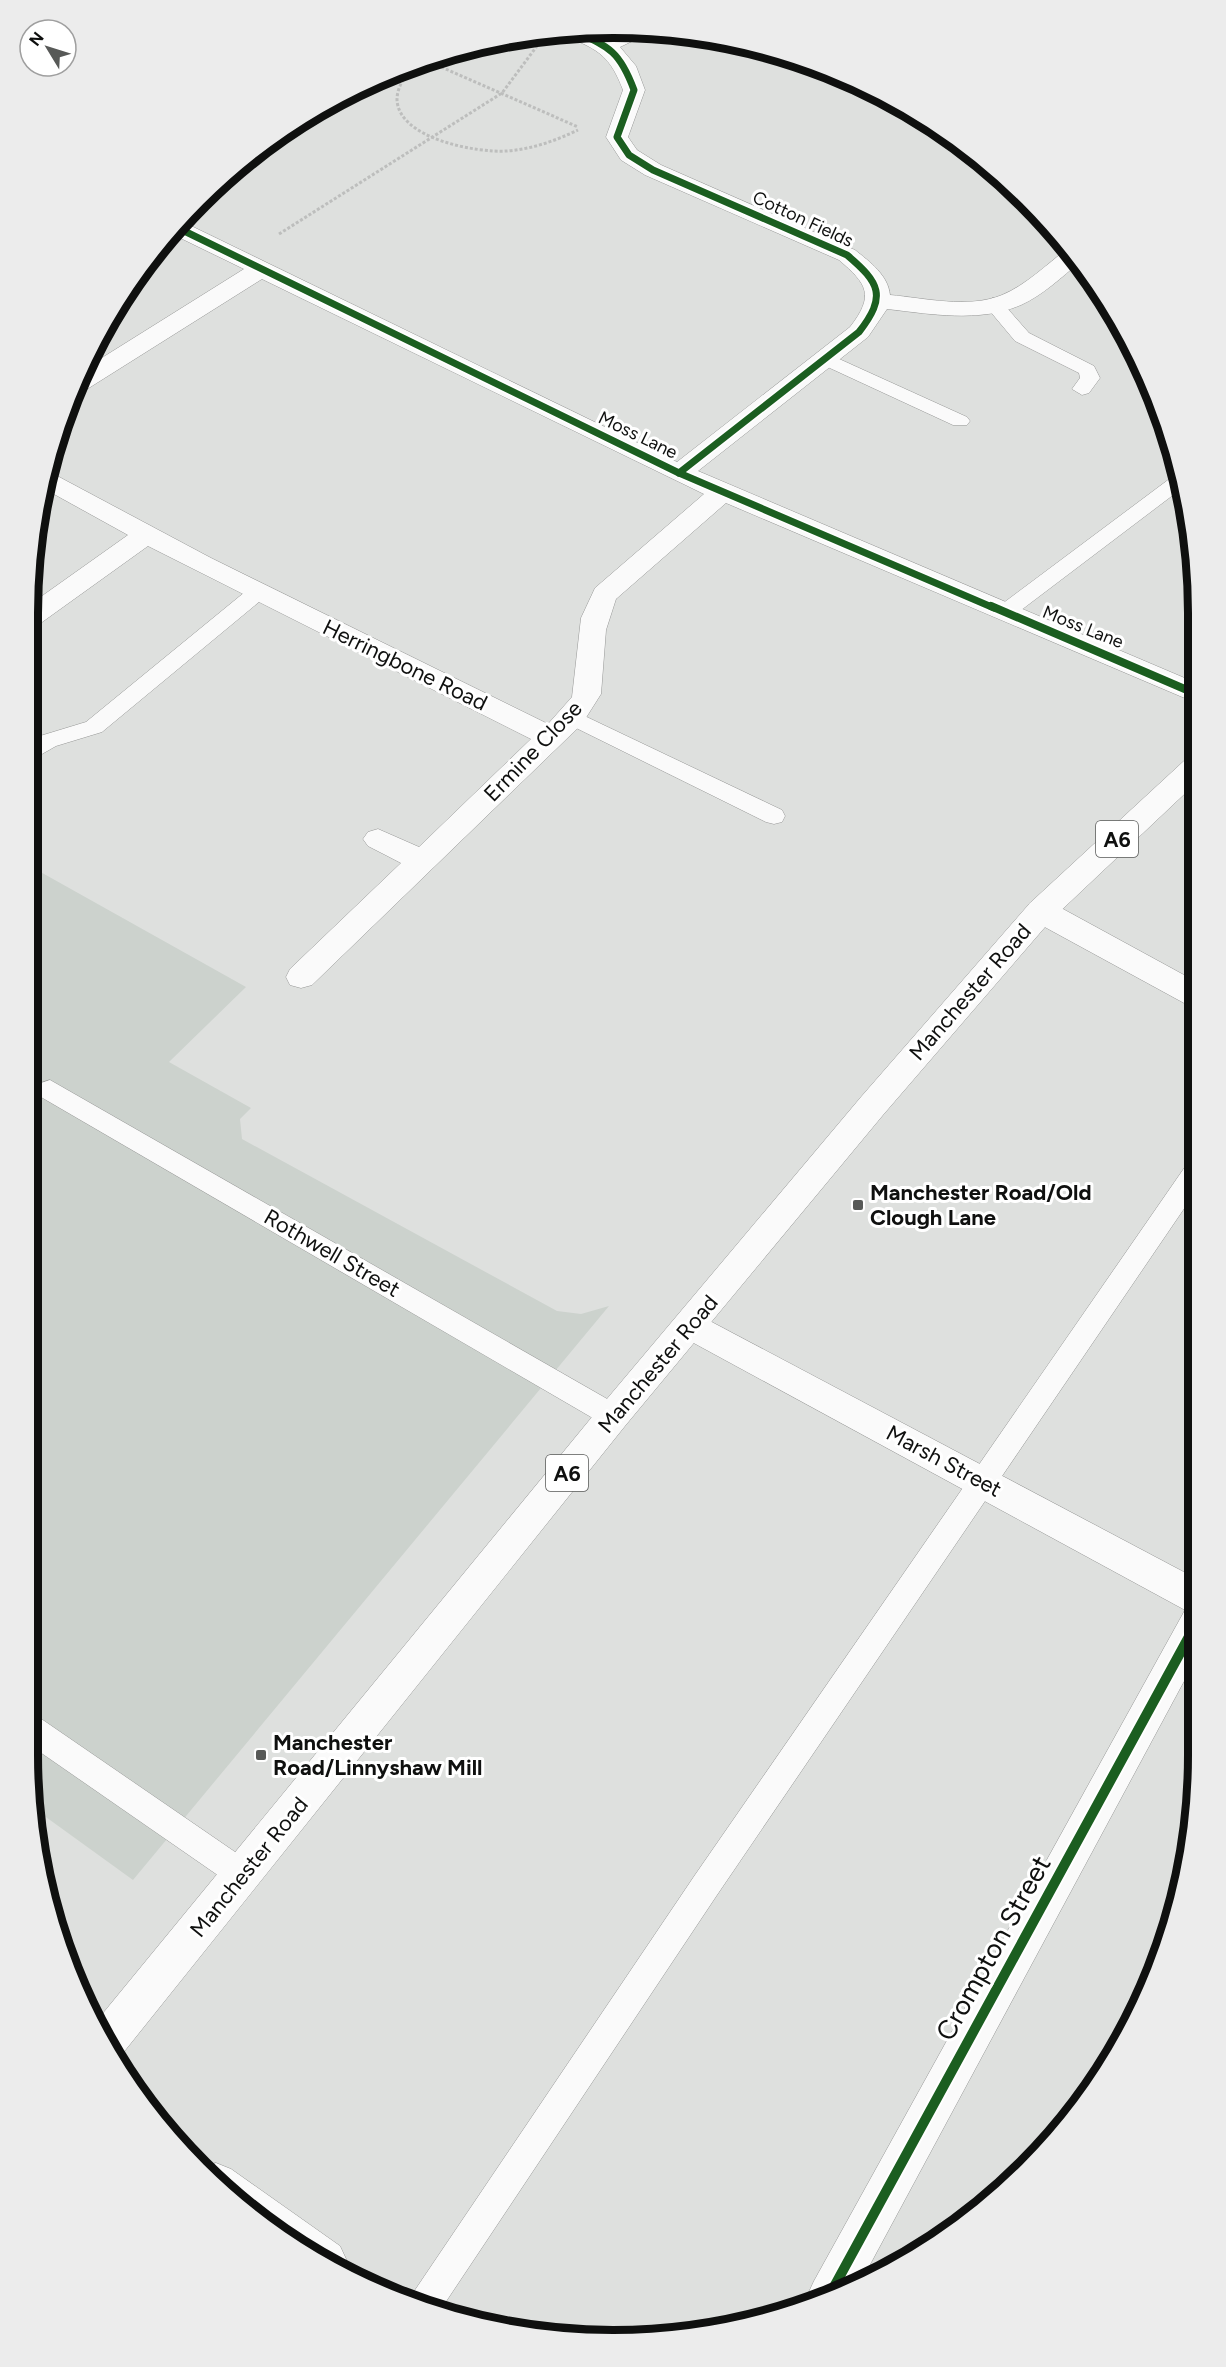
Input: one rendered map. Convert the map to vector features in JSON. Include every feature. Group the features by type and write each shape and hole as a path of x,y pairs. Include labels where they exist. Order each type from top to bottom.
{"street":[{"path":"606,45 620,38"},
{"name":"Cotton Fields","path":"591,39 606,45 625,66 634,90 617,137 629,154 653,170 847,255 869,272 879,291 878,301"},
{"name":"Moss Lane","path":"183,231 721,493 1188,690"},
{"path":"679,473 859,333 876,313 878,301 972,308 1010,301 1044,280 1068,260"},
{"path":"89,377 250,264"},
{"name":"Herringbone Road","path":"53,483 258,592 551,737"},
{"name":"Ermine Close","path":"301,977 572,717 586,696 590,678 592,622 596,607 605,594 721,493"},
{"path":"38,611 147,534"},
{"name":"Manchester Road","path":"111,2035 613,1416 872,1106 1041,911 1188,774"},
{"path":"378,839 422,861"},
{"path":"1041,911 1188,991"},
{"name":"Marsh Street","path":"691,1324 1188,1593"},
{"name":"Crompton Street","path":"835,2285 1188,1638"}],"lane":[{"path":"993,304 1022,337 1087,370 1090,378 1082,389"},
{"path":"826,359 960,421"},
{"path":"1005,612 1174,485"},
{"path":"38,748 48,741 94,727 258,592"},
{"path":"572,717 774,816"},
{"name":"Rothwell Street","path":"50,1090 613,1416"},
{"path":"428,2299 982,1482 1188,1184"},
{"path":"38,1734 243,1875"}],"path":[{"path":"250,264 431,138 502,93 540,42"},
{"path":"405,76 396,89 397,105 411,125 431,138 463,147 494,151 531,148 560,139 581,129 437,65"}],"shaded area":[{"path":"38,871 246,987 169,1062 251,1108 240,1119 242,1139 557,1311 581,1314 609,1306 133,1880 41,1813 38,1754"}],"cycle path":[{"path":"591,39 606,45 625,66 634,90 617,137 629,155 653,170 847,255 868,274 878,290 875,309 859,332 679,473"},
{"path":"183,231 679,473 1188,690"},
{"path":"835,2285 1188,1638"}],"place":[{"name":"Manchester Road/Old Clough Lane","path":"858,1205"},
{"name":"Manchester Road/Linnyshaw Mill","path":"261,1755"}]}
